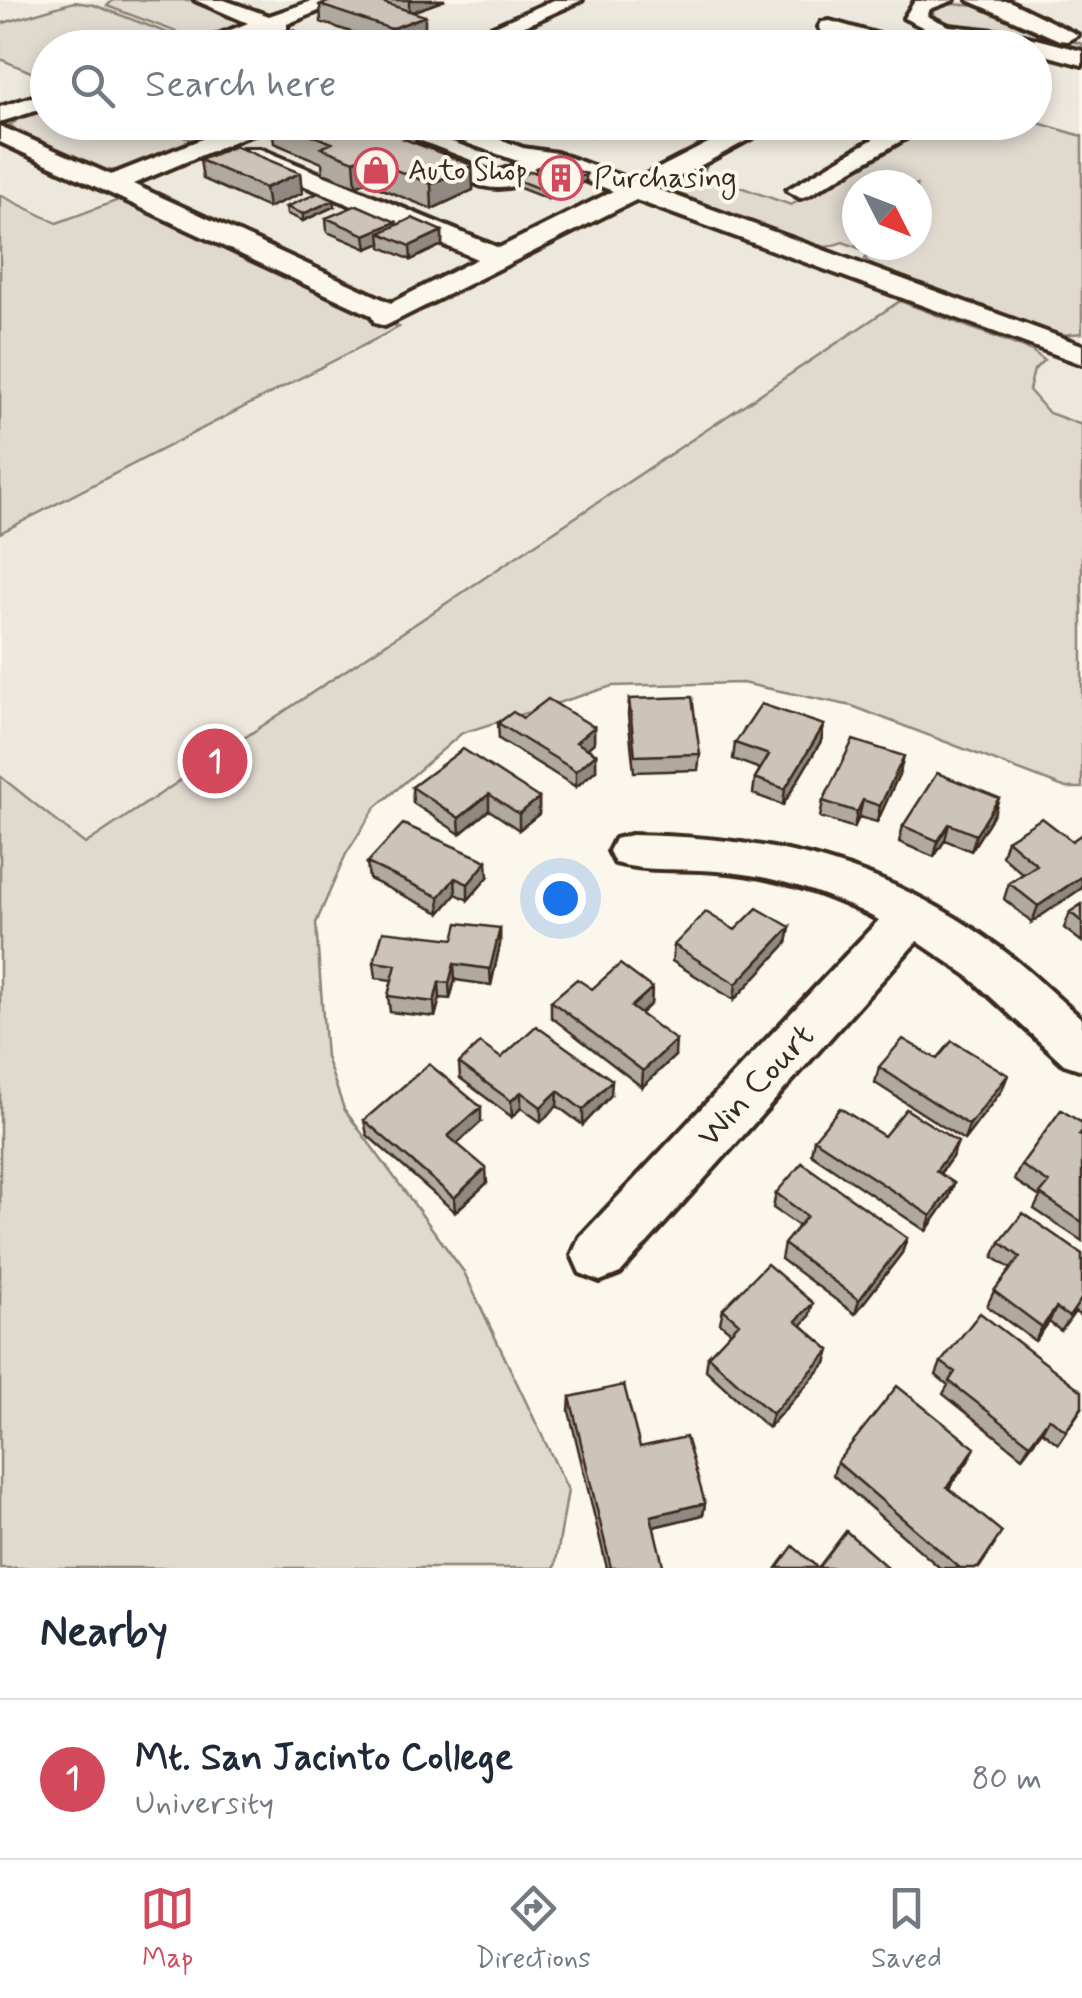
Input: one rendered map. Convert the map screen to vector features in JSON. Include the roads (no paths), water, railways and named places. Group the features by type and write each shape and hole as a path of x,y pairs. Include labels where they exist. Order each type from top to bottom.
{"street":[{"path":"248,30 335,0"},
{"path":"528,0 563,4"},
{"path":"978,0 1002,4 1040,26 1082,38"},
{"path":"213,1 287,30"},
{"path":"923,2 915,18 942,30"},
{"path":"500,30 563,4"},
{"path":"830,26 843,30"},
{"path":"1052,50 1082,58"},
{"path":"0,116 30,105"},
{"path":"0,133 389,315 734,140"},
{"path":"112,184 223,140"},
{"path":"385,140 491,181 510,180 533,168 540,158"},
{"path":"478,140 635,190 1081,354"},
{"path":"800,190 889,140"},
{"path":"251,154 500,259"},
{"path":"631,850 712,852 772,861 827,878 911,916 985,963 1082,1049"},
{"name":"Win Court","path":"600,1255 911,916"}],"place":[{"name":"Auto Shop","path":"376,170"},
{"name":"Purchasing","path":"561,178"},
{"name":"Mt. San Jacinto College","path":"215,761"}]}
